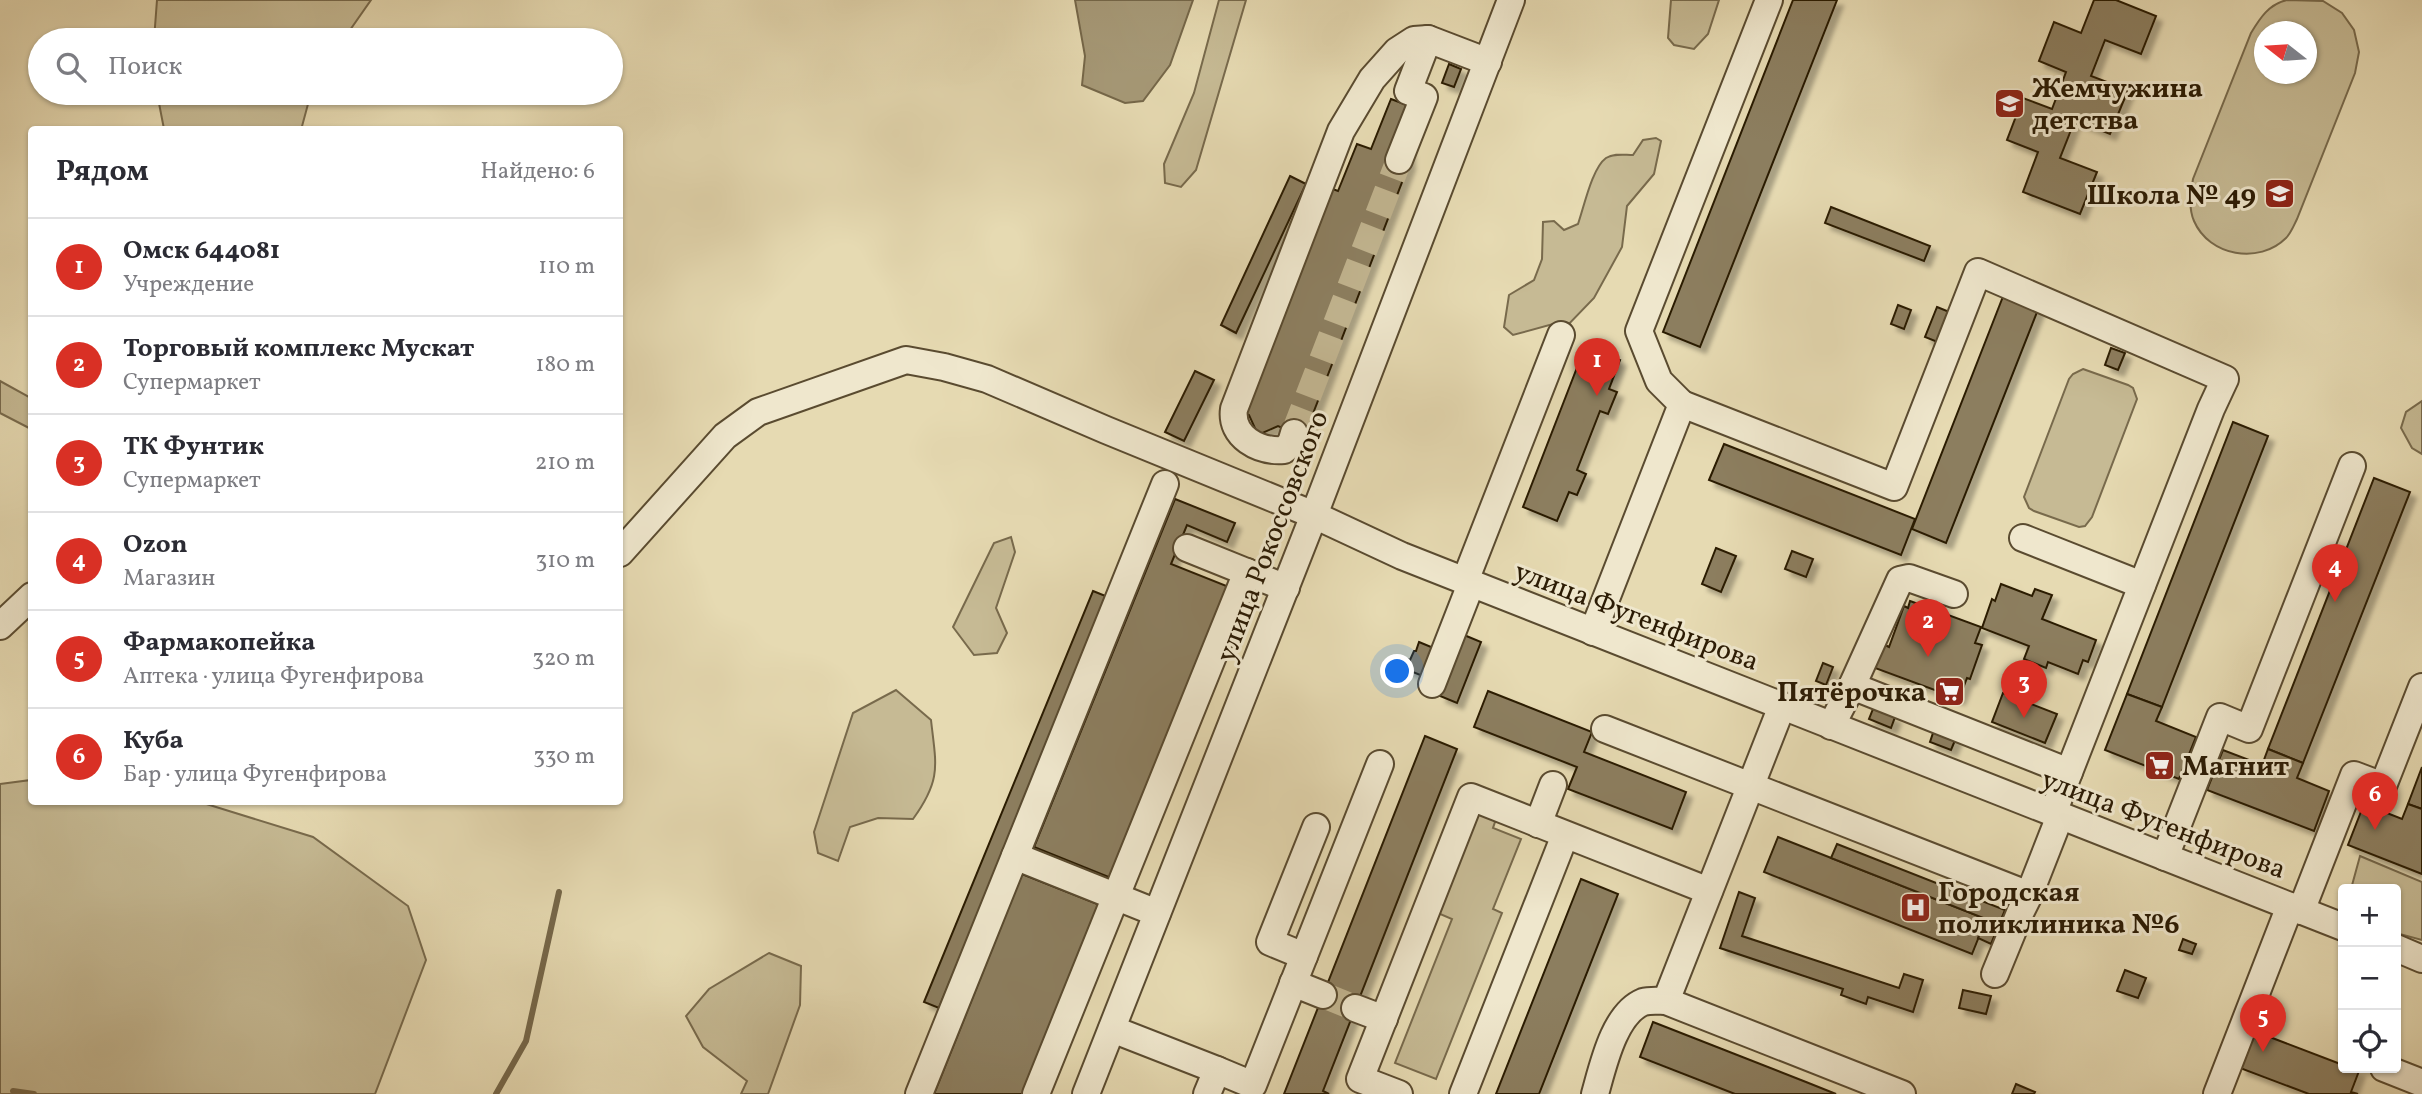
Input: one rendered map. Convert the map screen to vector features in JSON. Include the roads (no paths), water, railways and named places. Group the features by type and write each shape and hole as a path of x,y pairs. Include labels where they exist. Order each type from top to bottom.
{"street":[{"name":"улица Рокоссовского","path":"1086,1094 1286,588 1511,0"},
{"path":"1769,0 1639,331 1659,381 1682,404 1894,487 1978,272 2225,379 2069,772 2029,895 1995,974"},
{"path":"1294,433 1291,443 1284,450 1273,451 1253,444 1236,428 1234,409 1341,131 1372,79 1397,51 1414,40 1428,39 1488,62"},
{"path":"1399,160 1424,97 1408,91 1428,39"},
{"path":"1432,684 1561,335"},
{"name":"улица Фугенфирова","path":"623,550 725,436 758,412 906,360 944,366 987,379 1314,515 1386,550 1468,583 2338,926"},
{"path":"1592,632 1682,404"},
{"path":"2165,857 2220,717 2249,729 2352,466"},
{"path":"919,1094 1165,484"},
{"path":"2023,538 2142,585"},
{"path":"1187,548 1286,588"},
{"path":"1036,1094 1247,572"},
{"path":"1831,726 1900,580 1909,578 1954,594"},
{"path":"0,626 28,600"},
{"path":"1852,686 2069,772"},
{"path":"2217,1094 2354,775 2383,786 2422,687"},
{"path":"1666,1000 1782,706"},
{"path":"1605,729 2029,895"},
{"path":"1112,1029 1212,1082 1253,1085 1380,764"},
{"path":"1538,824 1553,785"},
{"path":"1398,1094 1360,1079 1471,797 1709,891"},
{"path":"1304,956 1270,942 1316,827"},
{"path":"1463,1094 1565,835"},
{"path":"1015,856 1157,913"},
{"path":"2401,950 2422,958"},
{"path":"1293,983 1323,995"},
{"path":"1595,1094 1619,1025 1631,1010 1645,1001 1666,1000 1902,1094"},
{"path":"1355,1008 1384,1019"},
{"path":"2397,1073 2422,1083"}],"waterway":[{"path":"496,1094 526,1041 559,892"},
{"path":"13,1091 34,1094"}],"tunnel":[{"path":"1294,433 1399,160"},
{"path":"1323,995 1355,1008"}],"place":[{"name":"Жемчужина детства","path":"2009,103"},
{"name":"Школа № 49","path":"2279,194"},
{"name":"Омск 644081","path":"1597,396"},
{"name":"Ozon","path":"2335,602"},
{"name":"Торговый комплекс Мускат","path":"1928,657"},
{"name":"Пятёрочка","path":"1949,691"},
{"name":"ТК Фунтик","path":"2024,718"},
{"name":"Магнит","path":"2159,765"},
{"name":"Куба","path":"2375,830"},
{"name":"Городская поликлиника №6","path":"1915,907"},
{"name":"Фармакопейка","path":"2263,1052"}]}
